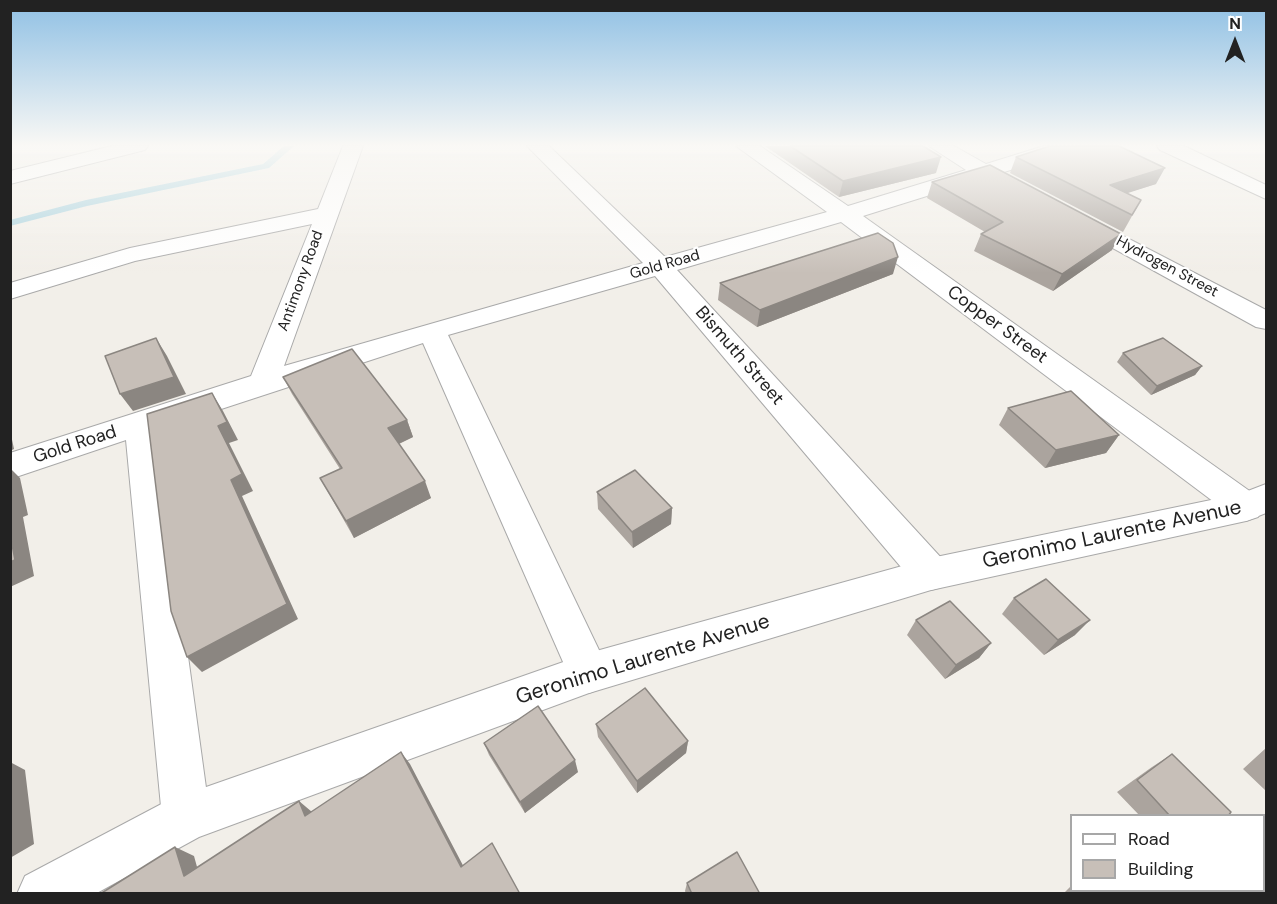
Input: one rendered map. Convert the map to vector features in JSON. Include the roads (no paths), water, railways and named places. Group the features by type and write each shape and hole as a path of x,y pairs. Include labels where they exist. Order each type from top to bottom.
{"street":[{"name":"Antimony Road","path":"263,383 336,188"},
{"name":"Bismuth Street","path":"580,188 661,267 931,574"},
{"name":"Copper Street","path":"808,188 1256,502"},
{"name":"Gold Road","path":"10,466 263,383 432,331 929,188"},
{"name":"Hydrogen Street","path":"1054,208 1266,321"},
{"path":"10,291 130,255 326,213"},
{"path":"432,331 589,673"},
{"path":"140,424 186,817"},
{"name":"Geronimo Laurente Avenue","path":"43,894 186,817 589,673 931,574 1256,502"}],"waterway":[{"path":"10,223 86,203 158,188"}]}
